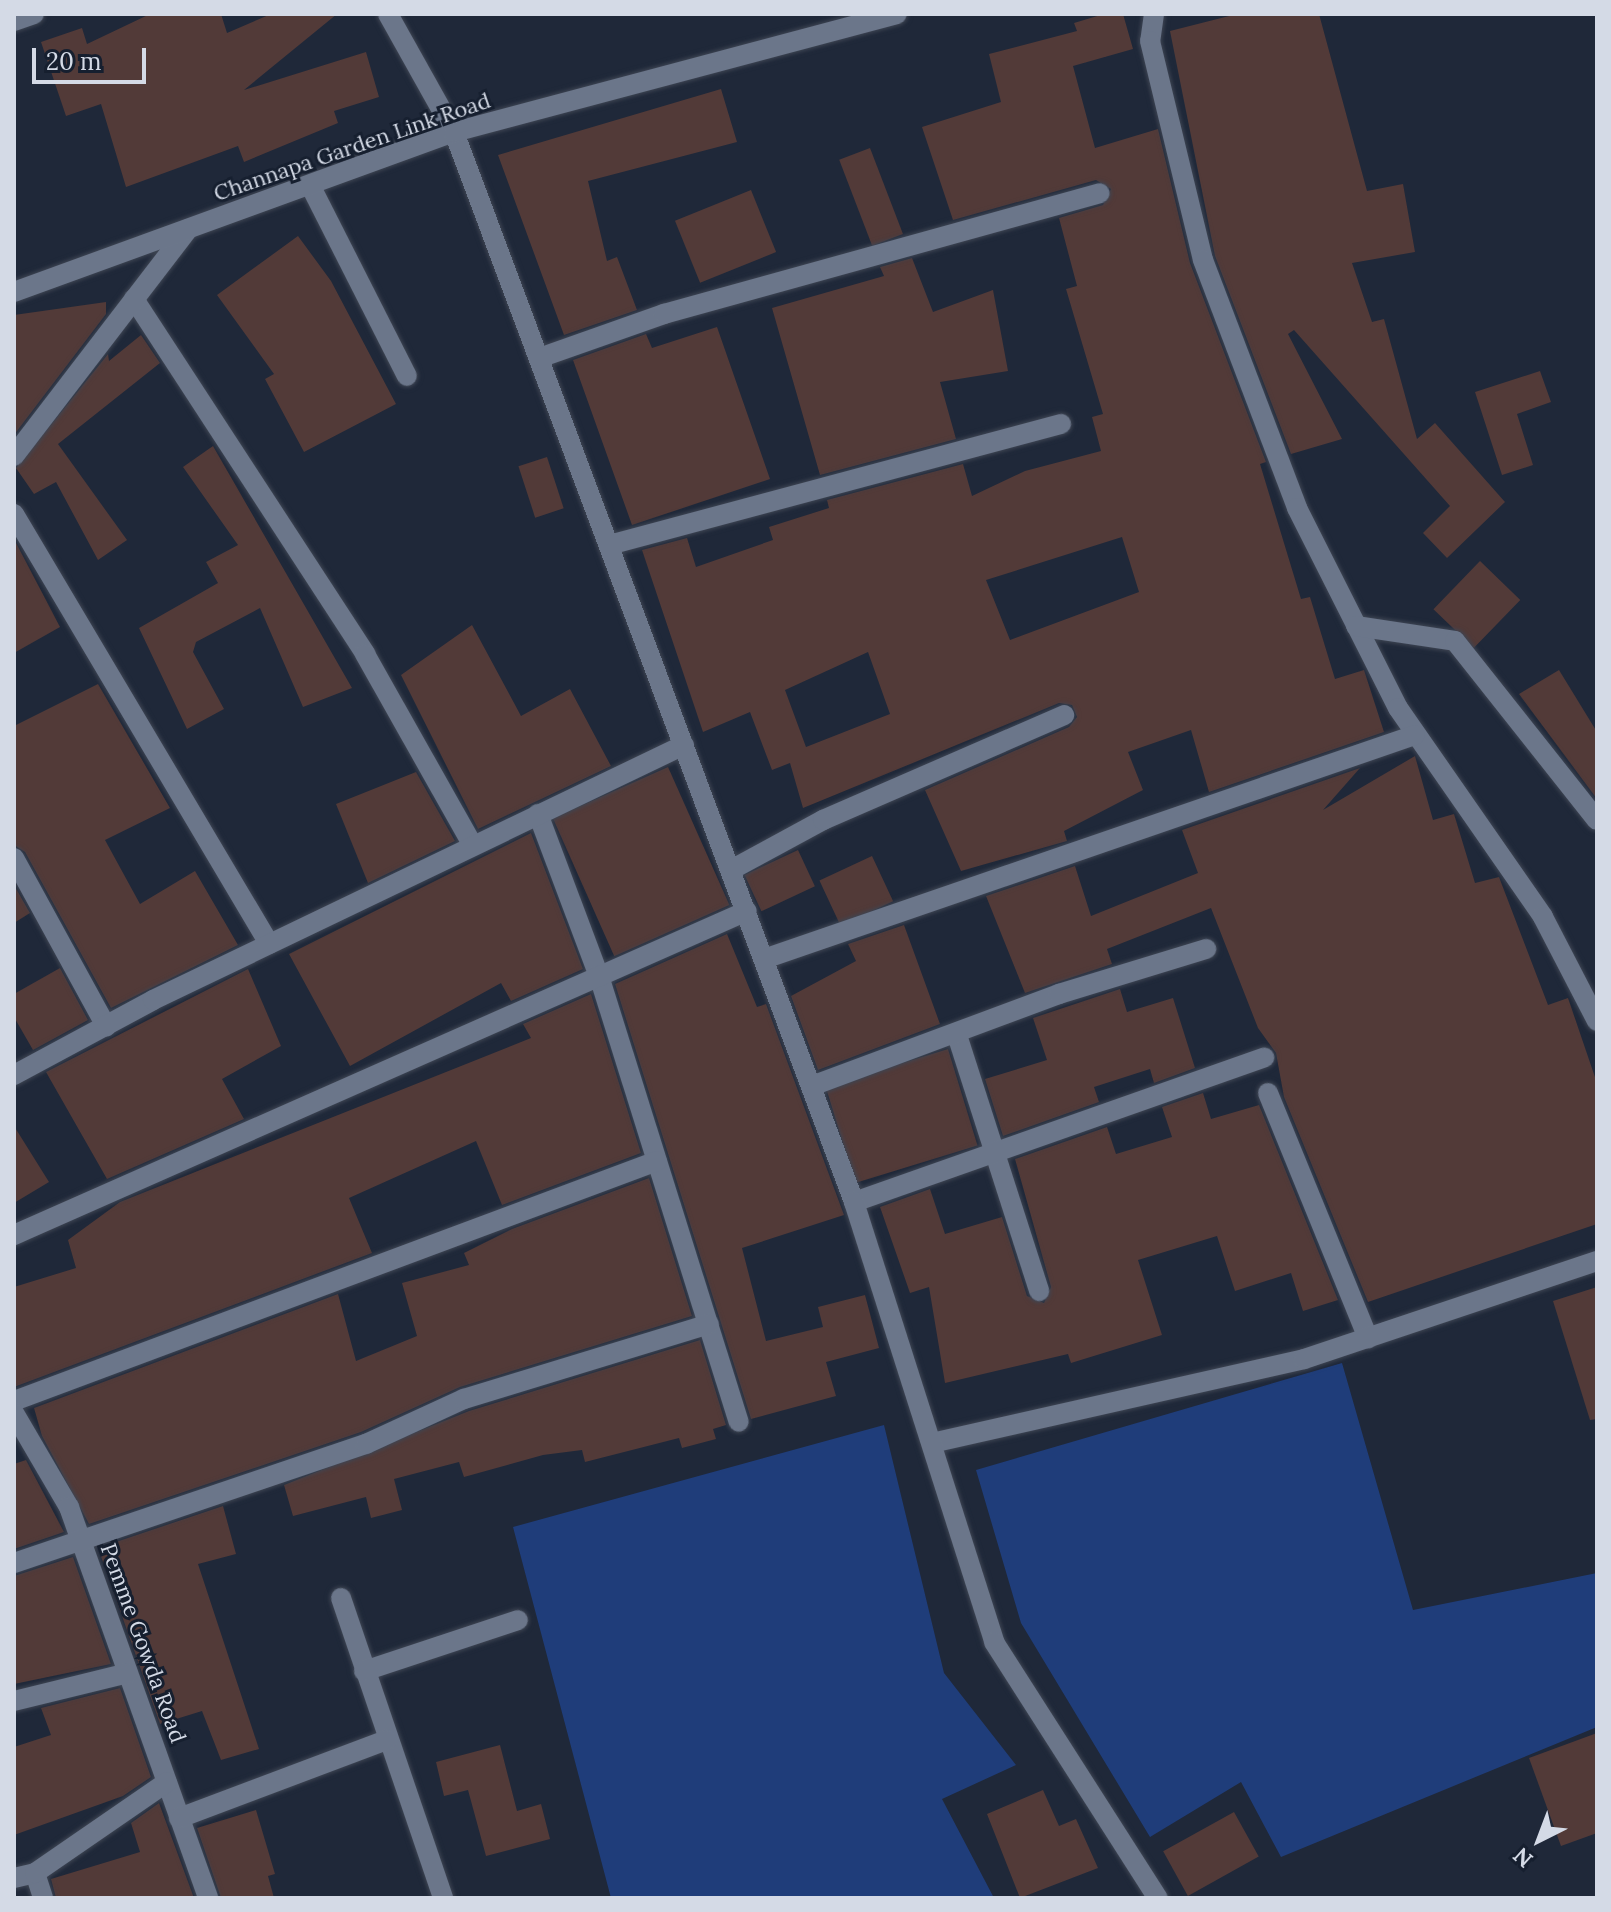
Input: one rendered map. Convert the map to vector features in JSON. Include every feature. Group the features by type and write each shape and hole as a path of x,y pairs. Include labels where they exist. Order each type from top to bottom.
{"street":[{"path":"14,21 34,14"},
{"path":"388,14 454,132 747,911 854,1202 936,1442 994,1642 1158,1898"},
{"name":"Channapa Garden Link Road","path":"14,292 454,132 897,14"},
{"path":"1154,14 1150,41 1203,260 1297,508 1415,735 1543,917 1597,1021"},
{"path":"310,185 407,376"},
{"path":"539,358 679,310 1099,193"},
{"path":"14,456 188,229"},
{"path":"134,299 365,654 473,846"},
{"path":"609,545 1061,424"},
{"path":"14,514 269,944"},
{"path":"1356,626 1455,641 1597,820"},
{"path":"731,870 823,820 1064,715"},
{"path":"764,959 1415,735"},
{"path":"14,1075 269,944 684,745"},
{"path":"538,814 599,976 739,1422"},
{"path":"14,858 106,1026"},
{"path":"14,1235 747,911"},
{"path":"812,1086 1206,949"},
{"path":"957,1035 1039,1291"},
{"path":"854,1202 1264,1058"},
{"path":"1268,1093 1368,1338"},
{"path":"14,1401 657,1161"},
{"path":"936,1442 1368,1338 1597,1261"},
{"path":"14,1563 366,1444 464,1399 709,1324"},
{"name":"Pemme Gowda Road","path":"14,1413 81,1541 208,1898"},
{"path":"341,1598 443,1898"},
{"path":"364,1671 518,1620"},
{"path":"14,1701 128,1673"},
{"path":"179,1818 387,1740"},
{"path":"14,1878 35,1873 167,1782"},
{"path":"35,1873 43,1898"}],"shaded area":[{"path":"1342,1363 1413,1610 1597,1573 1597,1727 1281,1857 1241,1782 1150,1837 1021,1623 976,1470"},
{"path":"884,1425 944,1673 1016,1765 942,1799 994,1898 611,1898 513,1527"}],"building":[{"path":"150,14 221,14 227,33 271,14 337,14 244,90 366,52 379,97 334,111 338,123 244,162 238,146 126,187 101,104 66,116 41,42 82,28 87,44"},
{"path":"1104,14 1123,14 1133,49 1073,66 1095,148 1158,129 1190,263 1266,462 1260,464 1301,599 1310,597 1335,679 1364,670 1384,732 1209,792 1191,730 1128,752 1143,790 1064,831 1067,841 961,871 925,790 1069,727 1077,717 1072,705 1059,703 803,808 790,763 772,770 750,712 703,732 642,550 687,538 696,567 773,540 769,527 829,508 827,500 963,464 972,496 1025,471 1101,451 1092,417 1103,414 1066,289 1077,286 1059,218 1103,205 1111,189 1096,180 953,220 922,127 1001,102 989,54 1077,31 1074,23","holes":["1122,537 1139,592 1010,640 986,580","868,652 890,714 806,747 785,690"]},
{"path":"1237,14 1319,14 1367,191 1403,184 1415,252 1352,263 1372,322 1384,319 1417,439 1435,423 1505,502 1447,558 1423,533 1450,506 1294,330 1288,334 1342,439 1291,454 1215,256 1170,31"},
{"path":"721,89 737,142 588,181 607,261 617,257 637,310 564,335 498,155"},
{"path":"870,148 903,234 872,246 839,160"},
{"path":"751,190 776,252 700,283 675,221"},
{"path":"298,236 331,281 396,404 304,452 265,379 274,374 217,295"},
{"path":"912,258 933,312 993,290 1008,371 940,382 956,439 820,475 772,308 884,276 880,267"},
{"path":"106,302 106,314 14,435 14,315"},
{"path":"717,327 770,479 632,525 573,360 646,334 652,348"},
{"path":"141,335 160,363 58,444 127,540 98,560 56,482 34,494 16,468 108,354 109,361"},
{"path":"1540,371 1551,402 1517,414 1533,465 1502,475 1475,392"},
{"path":"213,446 352,688 303,707 260,608 196,642 193,652 224,709 187,729 139,628 218,583 206,562 238,545 183,467"},
{"path":"547,457 564,508 535,518 518,466"},
{"path":"14,539 60,627 14,653"},
{"path":"1480,561 1520,600 1474,648 1433,609"},
{"path":"472,625 521,716 570,689 611,766 478,829 401,675"},
{"path":"1559,670 1597,732 1597,799 1519,694"},
{"path":"98,684 170,808 105,840 140,904 195,871 238,945 111,1008 25,852 14,845 14,726"},
{"path":"1415,756 1433,820 1454,814 1475,883 1499,877 1548,1005 1568,998 1597,1083 1597,1224 1368,1302 1284,1097 1276,1053 1258,1028 1211,908 1107,949 1112,964 1025,993 986,896 1075,866 1091,916 1198,873 1182,830 1360,768 1323,810"},
{"path":"668,767 729,905 614,956 553,818"},
{"path":"416,772 455,841 368,883 336,804"},
{"path":"531,833 583,969 511,1001 501,983 350,1066 289,954"},
{"path":"798,850 815,886 761,911 745,875"},
{"path":"872,856 893,901 841,926 819,881"},
{"path":"14,885 30,913 14,923"},
{"path":"904,925 940,1024 818,1070 791,996 856,961 848,944"},
{"path":"727,934 757,1007 766,1004 844,1215 742,1248 766,1341 823,1327 818,1307 865,1295 879,1348 826,1362 836,1396 751,1419 615,984"},
{"path":"60,968 88,1020 33,1050 14,1017 14,994"},
{"path":"248,969 281,1046 222,1079 244,1119 107,1179 46,1072"},
{"path":"1120,989 1127,1012 1173,998 1195,1068 1154,1083 1150,1069 1094,1087 1099,1102 1003,1136 985,1079 1047,1060 1033,1018"},
{"path":"591,994 641,1153 502,1205 476,1141 349,1198 372,1253 14,1387 14,1287 76,1268 68,1240 120,1202 531,1038 523,1024"},
{"path":"948,1049 978,1146 855,1183 826,1086"},
{"path":"1203,1093 1211,1119 1259,1105 1338,1300 1303,1311 1291,1273 1235,1291 1217,1236 1138,1260 1162,1335 1071,1363 1068,1354 945,1383 929,1287 910,1293 880,1207 930,1189 945,1234 1002,1217 1027,1296 1044,1303 1051,1287 1015,1159 1107,1127 1116,1154 1172,1137 1162,1107"},
{"path":"14,1126 49,1182 14,1203"},
{"path":"649,1178 692,1316 460,1387 361,1432 89,1524 42,1436 34,1408 338,1294 356,1361 417,1336 402,1283 469,1265 464,1253 512,1229"},
{"path":"1597,1287 1597,1419 1590,1420 1553,1301"},
{"path":"700,1340 726,1425 713,1429 716,1439 682,1448 679,1438 585,1462 582,1450 543,1455 464,1477 459,1462 394,1479 402,1510 371,1518 366,1497 293,1516 284,1485 469,1411"},
{"path":"26,1460 64,1532 14,1549 14,1464"},
{"path":"223,1506 236,1554 198,1564 259,1749 221,1760 202,1711 160,1724 98,1548"},
{"path":"73,1557 111,1664 14,1684 14,1576"},
{"path":"120,1688 151,1777 123,1796 14,1835 14,1747 51,1735 41,1708"},
{"path":"1597,1733 1597,1833 1561,1846 1529,1758"},
{"path":"500,1745 517,1811 541,1804 550,1839 486,1856 468,1790 444,1796 436,1762"},
{"path":"1043,1790 1059,1826 1076,1819 1098,1868 1020,1898 987,1814"},
{"path":"159,1803 194,1898 56,1898 51,1879 140,1852 131,1823"},
{"path":"256,1810 275,1874 268,1876 274,1898 221,1898 197,1828"},
{"path":"1234,1812 1259,1857 1188,1896 1163,1851"}]}
